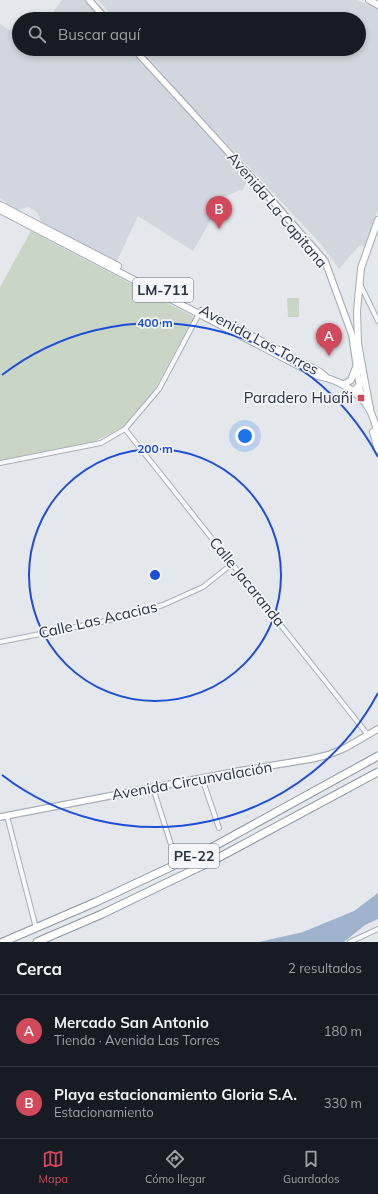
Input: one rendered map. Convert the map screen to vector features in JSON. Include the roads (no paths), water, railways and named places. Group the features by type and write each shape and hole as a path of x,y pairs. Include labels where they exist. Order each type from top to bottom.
{"highway":[{"name":"PE-22","path":"3,942 96,902 211,848 378,756"},
{"name":"PE-22","path":"37,942 102,914 216,859 378,772"}],"main road":[{"path":"369,0 378,5"},
{"name":"Avenida Las Torres","path":"0,205 200,311"},
{"name":"Avenida Las Torres","path":"0,210 343,385 353,391 364,402 372,415 378,436"},
{"path":"372,415 358,343 357,311 358,282 361,268 378,220"},
{"path":"343,385 351,380 356,368"},
{"path":"353,391 360,385 364,377"},
{"name":"Avenida Las Torres","path":"364,402 378,450"}],"street":[{"path":"89,0 100,12"},
{"name":"Avenida La Capitana","path":"140,56 261,188 325,261 352,335 356,368 364,402"},
{"path":"358,282 378,321"},
{"path":"0,463 101,443 125,429 159,389 200,311"},
{"name":"Calle Jacaranda","path":"125,429 368,735"},
{"name":"Calle Las Acacias","path":"0,642 114,619 163,605 203,587 232,564"},
{"name":"Avenida Circunvalación","path":"0,817 202,778 321,757 345,748 378,729"},
{"path":"202,778 219,828"},
{"path":"153,788 175,856"},
{"path":"7,816 36,928"},
{"path":"350,942 378,929"}],"water":[{"path":"378,893 378,919 365,925 344,942 259,942 303,932 354,911"}],"place":[{"name":"Playa estacionamiento Gloria S.A.","path":"219,229"},
{"name":"Mercado San Antonio","path":"329,356"},
{"name":"Paradero Huañi","path":"361,398"}]}
